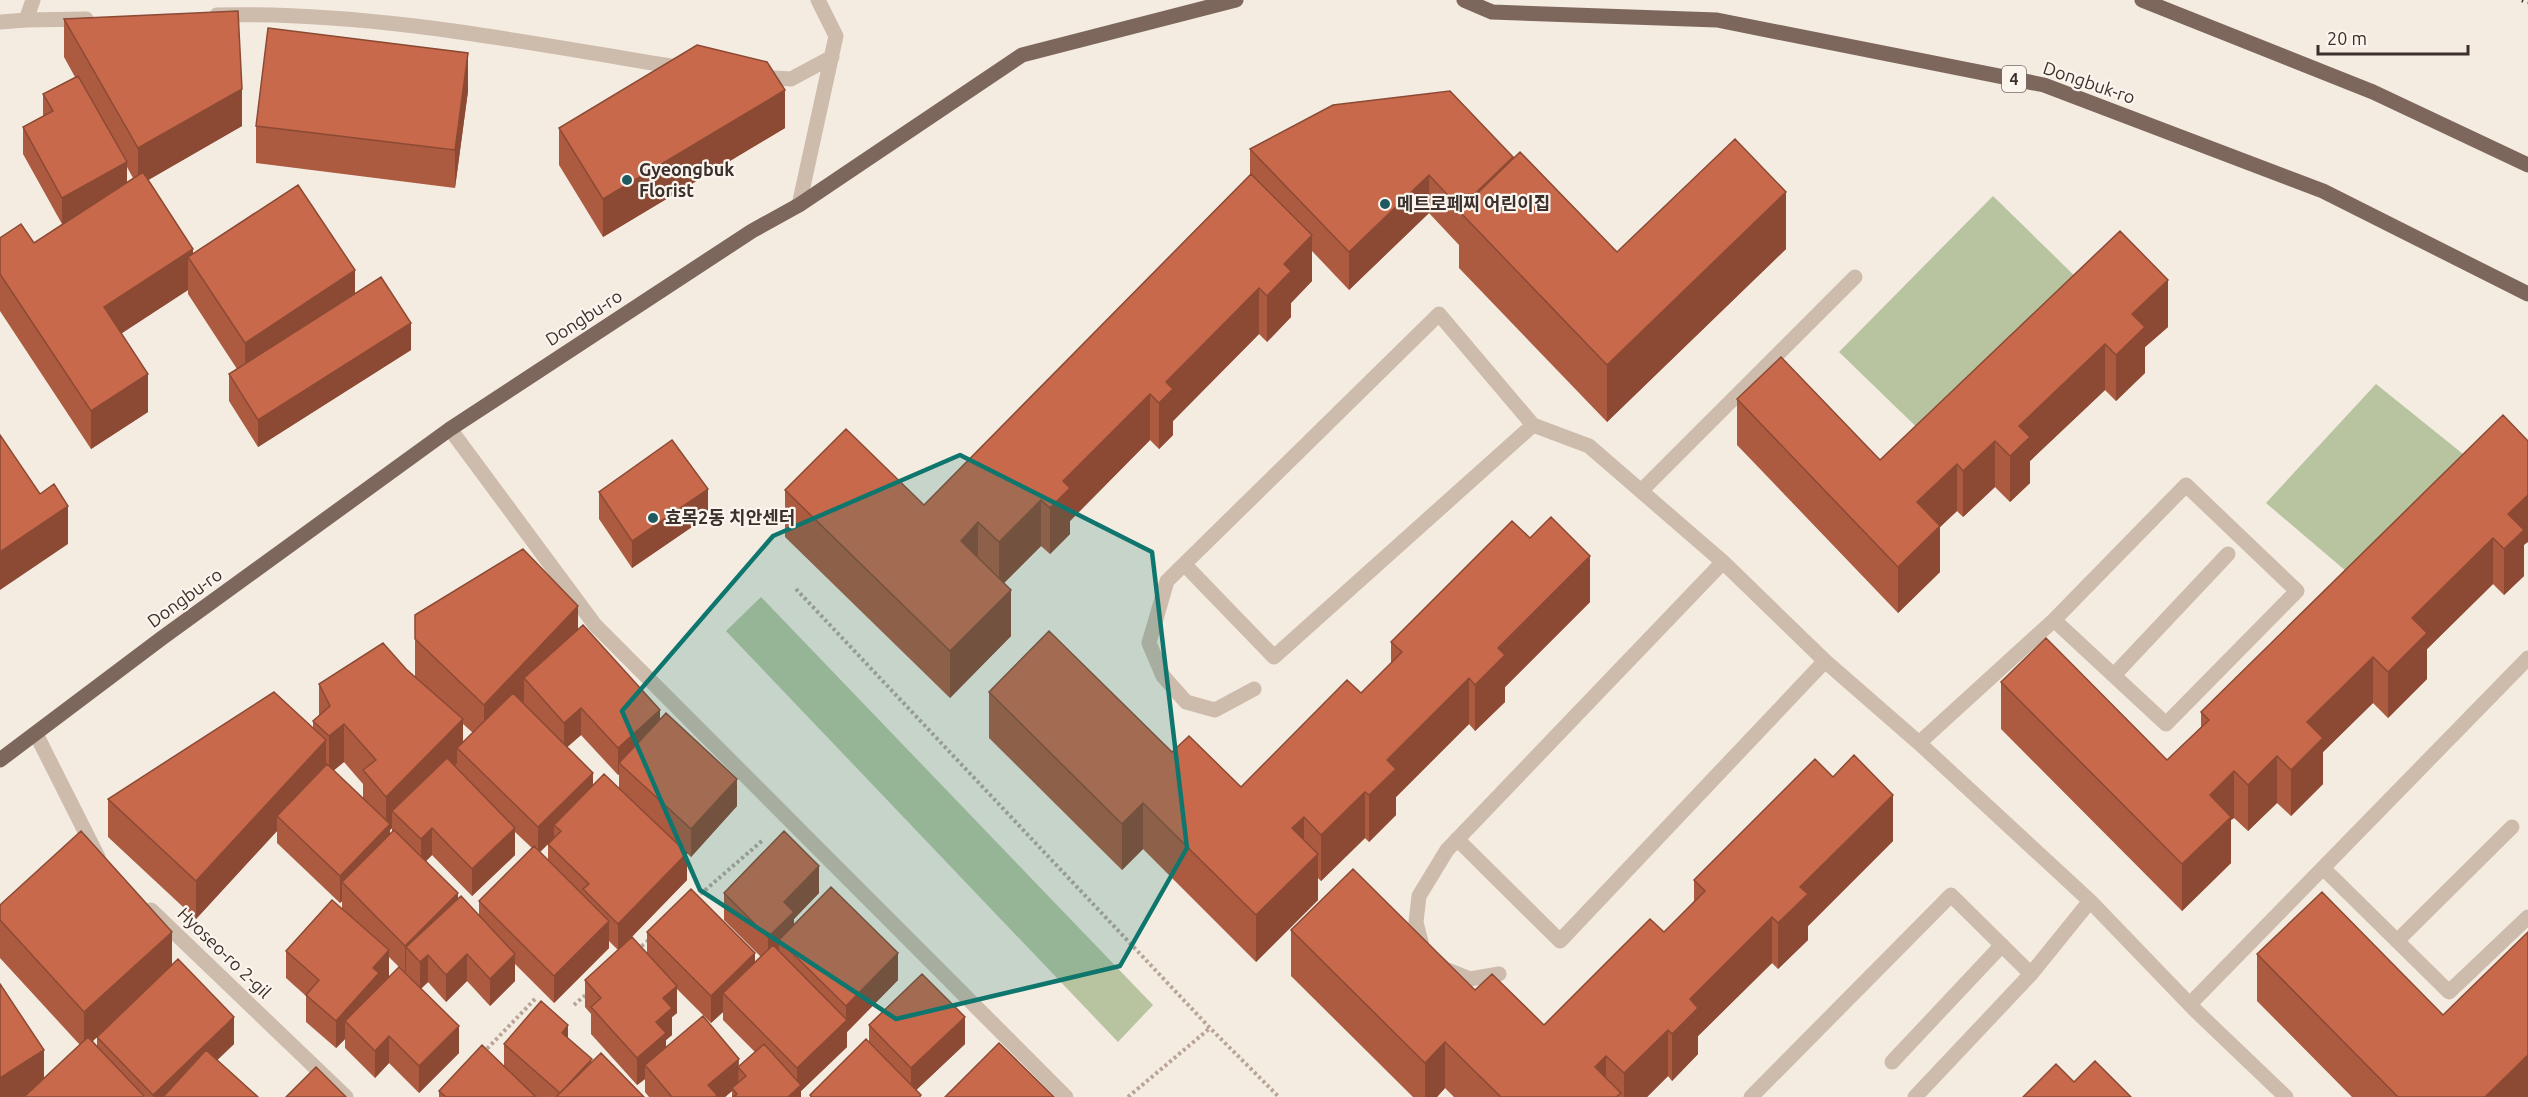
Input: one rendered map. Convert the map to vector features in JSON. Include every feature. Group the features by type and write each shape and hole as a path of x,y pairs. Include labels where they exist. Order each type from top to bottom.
{"main road":[{"name":"Dongbu-ro","path":"0,760 162,638 450,429 752,231 799,205 1022,55 1236,0"},
{"name":"Dongbuk-ro","path":"1464,0 1491,12 1717,20 2044,85 2323,191 2528,294"},
{"path":"2142,0 2373,92 2528,165"}],"street":[{"path":"26,20 33,0"},
{"path":"799,205 836,36 818,0"},
{"path":"198,16 244,15 397,24 696,70"},
{"path":"0,22 106,18"},
{"path":"740,76 791,79 832,57"},
{"path":"1642,490 1855,277"},
{"path":"1254,689 1215,710 1186,702 1163,676 1149,643 1167,581 1439,314 1533,425 1589,446 1723,562 1825,661 1919,743 2090,901 2190,1004 2286,1097"},
{"path":"1185,565 1274,657 1533,425"},
{"path":"450,429 595,626 1066,1097"},
{"path":"1919,743 2054,620 2186,485 2297,591 2166,724 2054,620"},
{"path":"2114,675 2228,554"},
{"path":"1499,974 1470,979 1445,969 1423,950 1416,922 1419,896 1456,839 1723,562"},
{"path":"2190,1004 2528,658"},
{"path":"1456,839 1560,941 1825,661"},
{"path":"36,734 100,862 108,870"},
{"path":"2397,941 2512,827"},
{"path":"2323,868 2449,992 2528,917"},
{"path":"1751,1097 1951,895 2031,974"},
{"path":"1915,1097 2031,974 2090,901"},
{"name":"Hyoseo-ro 2-gil","path":"142,902 346,1097"},
{"path":"1892,1062 2002,945"}],"path":[{"path":"796,589 1210,1028 1279,1097"},
{"path":"690,904 788,818"},
{"path":"636,951 654,935"},
{"path":"573,1005 591,990"},
{"path":"481,1056 536,998"},
{"path":"1128,1097 1210,1028"}],"highlighted area":[{"path":"960,455 1152,552 1187,848 1120,966 896,1019 700,890 622,711 773,536"}],"green space":[{"path":"1993,196 2086,287 1933,443 1839,352"},
{"path":"2376,384 2463,454 2353,577 2266,503"},
{"path":"761,597 1153,1005 1118,1042 726,631"}],"building":[{"path":"238,11 242,89 138,148 64,19"},
{"path":"268,28 468,53 455,150 256,126"},
{"path":"697,45 767,62 785,90 603,199 559,128"},
{"path":"78,76 127,162 62,198 23,127 53,111 43,94"},
{"path":"1450,91 1513,157 1460,208 1429,175 1349,252 1250,149 1333,105"},
{"path":"1735,139 1786,192 1607,365 1459,211 1520,152 1617,252"},
{"path":"143,172 193,249 104,307 148,374 91,411 0,274 0,238 21,224 34,243"},
{"path":"1251,174 1312,235 1284,264 1291,271 1267,296 1259,288 1166,382 1173,389 1159,403 1150,394 1063,481 1070,488 1050,508 1041,500 999,542 978,522 961,541 1011,590 950,651 785,490 846,429 924,505"},
{"path":"298,185 355,270 245,343 188,257"},
{"path":"2120,231 2168,280 2132,314 2145,327 2116,355 2105,344 2019,426 2030,437 2010,456 1995,441 1963,471 1957,464 1917,502 1940,526 1898,567 1737,399 1781,357 1880,460"},
{"path":"381,277 411,323 258,420 229,374"},
{"path":"2503,415 2528,441 2528,495 2508,514 2524,530 2504,549 2493,538 2412,618 2427,633 2388,672 2373,657 2307,722 2323,738 2291,770 2277,756 2248,785 2234,771 2210,795 2231,817 2182,864 2001,682 2046,638 2167,760 2209,720 2201,712"},
{"path":"0,435 40,494 54,484 68,506 0,552"},
{"path":"672,440 708,489 632,541 599,492"},
{"path":"1551,517 1590,556 1498,648 1505,655 1475,685 1469,678 1387,760 1396,769 1369,795 1365,792 1321,835 1304,817 1292,828 1318,854 1256,915 1143,803 1122,824 989,692 1049,631 1172,752 1189,736 1241,787 1347,680 1361,693 1402,652 1391,642 1512,521 1530,538"},
{"path":"523,549 578,606 484,705 415,639 415,615"},
{"path":"583,625 660,710 618,748 581,708 564,723 524,678"},
{"path":"383,643 406,669 463,719 386,797 363,770 376,760 344,724 329,736 313,721 330,706 319,684"},
{"path":"274,692 326,740 196,881 108,799"},
{"path":"513,693 593,773 538,827 457,748"},
{"path":"666,713 737,779 691,829 619,763"},
{"path":"1854,755 1893,795 1800,887 1808,894 1778,923 1772,917 1690,999 1698,1008 1672,1034 1668,1030 1624,1073 1606,1056 1595,1067 1621,1093 1616,1097 1501,1097 1445,1042 1425,1063 1291,930 1353,869 1475,990 1492,974 1544,1025 1650,919 1664,932 1705,891 1694,880 1815,759 1833,777"},
{"path":"447,758 515,828 472,869 432,828 421,839 392,811"},
{"path":"327,764 390,824 340,876 277,816"},
{"path":"604,774 687,853 618,924 583,889 589,884 548,844 561,831 554,825"},
{"path":"394,830 458,893 405,946 342,882"},
{"path":"81,831 172,932 84,1012 0,920 0,905"},
{"path":"784,831 819,866 784,902 794,912 768,937 724,893"},
{"path":"534,846 609,921 554,976 479,901"},
{"path":"831,887 898,953 846,1006 779,940"},
{"path":"691,889 755,953 711,996 647,932"},
{"path":"2322,892 2443,1015 2528,932 2528,1055 2485,1097 2398,1097 2257,954"},
{"path":"461,896 515,954 490,979 467,954 446,975 428,955 420,962 406,947"},
{"path":"332,900 389,950 373,968 379,973 336,1021 306,995 319,980 286,951"},
{"path":"632,937 677,986 663,998 672,1008 656,1022 666,1033 637,1058 591,1007 601,998 585,980"},
{"path":"773,945 847,1020 797,1068 723,993"},
{"path":"178,959 234,1017 153,1095 97,1037"},
{"path":"399,967 459,1026 419,1066 389,1036 375,1051 345,1021"},
{"path":"922,974 965,1017 911,1068 869,1025"},
{"path":"0,984 44,1050 0,1078"},
{"path":"541,1001 568,1025 562,1033 592,1059 560,1093 504,1044"},
{"path":"703,1016 739,1059 708,1085 717,1095 715,1097 672,1097 645,1065"},
{"path":"88,1037 143,1097 24,1097"},
{"path":"866,1039 921,1095 919,1097 812,1097 810,1095"},
{"path":"999,1043 1054,1097 945,1097"},
{"path":"764,1044 801,1085 788,1097 733,1097 737,1094 732,1088 746,1076 738,1067"},
{"path":"482,1045 536,1097 446,1097 439,1091"},
{"path":"206,1050 258,1097 163,1097"},
{"path":"601,1053 644,1097 556,1097"},
{"path":"2095,1061 2131,1097 2023,1097 2056,1064 2074,1082"},
{"path":"316,1067 346,1097 286,1097"}],"railway":[{"path":"2522,0 2528,2"}],"place":[{"name":"Gyeongbuk Florist","path":"627,180"},
{"name":"메트로페찌 어린이집","path":"1385,204"},
{"name":"효목2동 치안센터","path":"653,518"}]}
